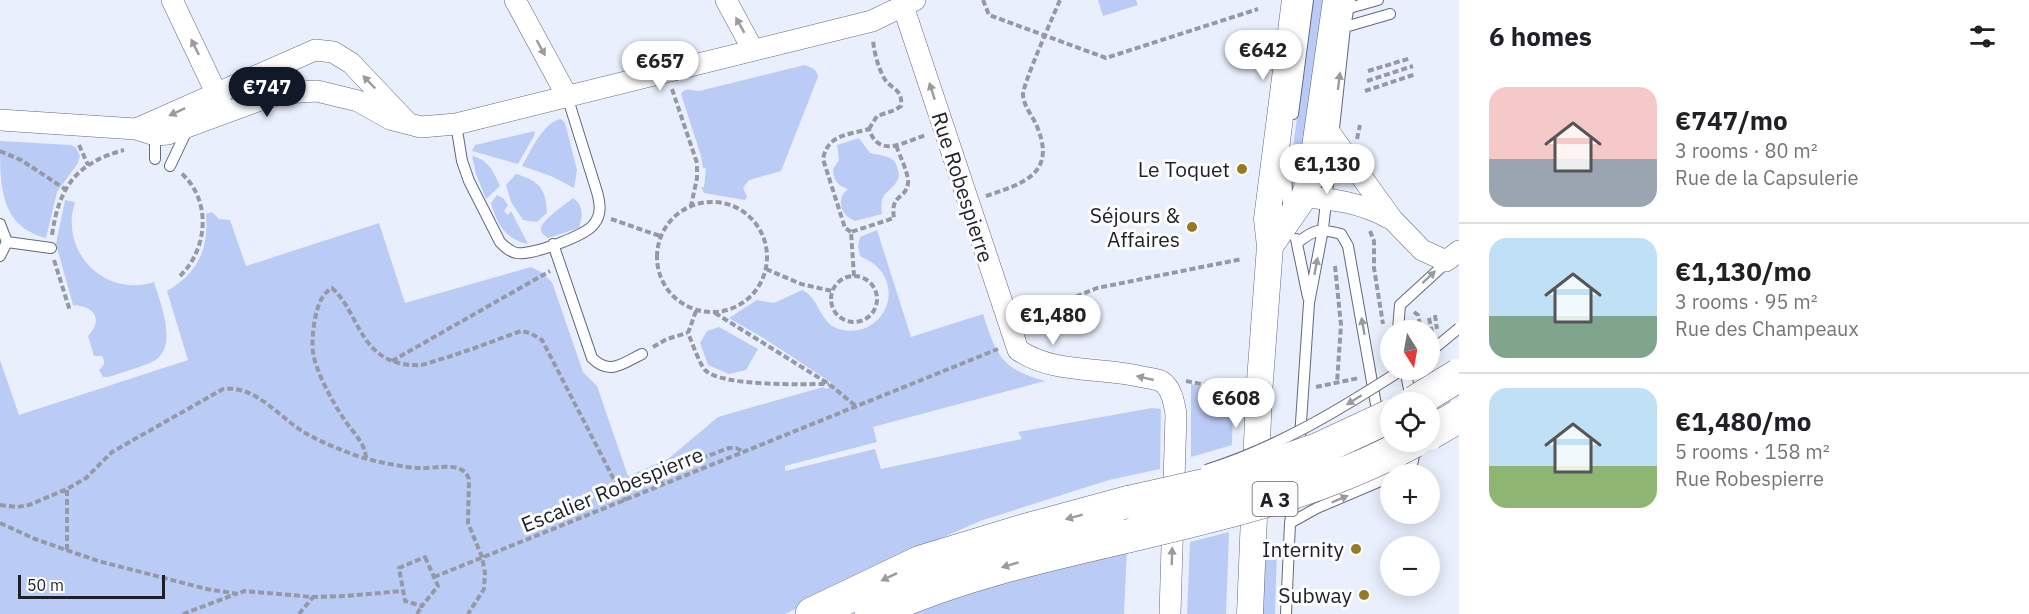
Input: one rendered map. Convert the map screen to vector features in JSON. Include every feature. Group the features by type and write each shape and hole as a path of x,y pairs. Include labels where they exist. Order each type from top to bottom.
{"highway":[{"path":"1430,392 1459,375"},
{"path":"1440,427 1459,416"},
{"path":"812,614 921,562 1130,502 1237,478 1319,449 1380,421"},
{"name":"A 3","path":"871,614 910,596 1031,559 1244,508 1317,486 1394,452"}],"street":[{"path":"172,0 226,114"},
{"path":"515,0 567,96"},
{"path":"726,0 753,50"},
{"path":"1250,614 1259,394 1270,246 1267,219 1295,0"},
{"path":"0,120 146,132 189,127 285,93 317,92 358,101 390,119 421,127 456,124 872,21 906,2"},
{"name":"Rue Robespierre","path":"906,2 968,202 1018,350 1031,359 1054,366 1129,374 1161,382 1173,396 1176,414 1170,614"},
{"path":"1270,246 1307,204 1311,175 1326,127 1345,3"},
{"path":"146,132 218,93 315,50 333,52 351,63 409,124"},
{"path":"1326,127 1392,219 1422,250 1455,259"},
{"path":"1307,204 1347,201 1370,208 1392,219"}],"lane":[{"path":"1292,125 1308,0"},
{"path":"1326,127 1345,27 1345,3 1378,0"},
{"path":"1345,27 1390,14"},
{"path":"456,124 468,181 500,242 507,249 517,253 529,252 581,235 594,225 599,215 600,204 597,192 567,96"},
{"path":"175,169 189,127"},
{"path":"146,132 155,159"},
{"path":"1286,614 1290,524 1297,472 1309,303 1323,229 1285,170 1288,148"},
{"path":"1307,204 1297,243 1309,303"},
{"path":"0,224 7,242 0,256"},
{"path":"1297,243 1310,232 1323,229 1341,234 1348,246 1378,416 1379,436 1372,447 1350,456"},
{"path":"7,242 51,248"},
{"path":"553,244 592,358 599,365 612,368 642,354"},
{"path":"1399,320 1400,305 1455,259"},
{"path":"1440,344 1459,328"},
{"path":"1130,502 1172,480 1250,454 1325,418 1386,380"},
{"path":"1290,524 1317,508 1380,481"}],"path":[{"path":"983,0 989,15 1106,58 1258,9"},
{"path":"968,202 1026,182 1041,166 1044,146 1038,127 1027,110 1022,93 1060,0"},
{"path":"851,232 845,228 823,159 825,148 831,141 869,129 877,116 895,110 901,105 898,91 885,80 879,67 873,45 872,21"},
{"path":"1368,71 1410,58"},
{"path":"1367,81 1413,66"},
{"path":"666,71 697,163 697,178 691,206"},
{"path":"1365,91 1416,74"},
{"path":"869,129 873,139 880,146 888,147 924,135"},
{"path":"851,232 894,218 892,207 896,199 905,192 908,182 896,145"},
{"path":"79,146 88,165"},
{"path":"0,152 21,160 65,189"},
{"path":"70,311 51,248 56,218 65,189 77,173 110,154"},
{"path":"175,169 189,181 195,192 202,214 203,228 196,254 188,269 180,276"},
{"path":"702,202 721,202 738,208 753,219 763,234 767,252 766,269 760,286 748,300 732,309 715,313 696,311 679,303 666,290 658,273 656,254 660,236 670,220 691,206 702,202"},
{"path":"599,215 660,236"},
{"path":"1368,226 1374,241 1374,268 1382,320"},
{"path":"851,232 854,276"},
{"path":"1023,318 1097,288 1242,259"},
{"path":"1334,263 1341,325 1337,383"},
{"path":"392,362 560,264"},
{"path":"766,269 801,284 832,291"},
{"path":"854,276 864,278 875,290 876,304 869,316 855,322 842,319 832,307 832,291 841,279 854,276"},
{"path":"366,458 363,445 343,418 313,354 312,338 316,309 326,291 332,288 339,295 364,338 377,352 392,362 418,366 521,331 542,340 625,501"},
{"path":"696,311 688,333 705,370 718,377 737,381 785,385 829,384"},
{"path":"715,313 829,384 857,406"},
{"path":"667,339 688,333"},
{"name":"Escalier Robespierre","path":"434,577 996,351 1012,336"},
{"path":"0,505 17,507 29,505 67,489 86,478 112,452 223,389 235,387 271,407 299,429 326,445 366,458 418,468 459,468 467,473 469,479 468,523 482,557 485,573 484,589 468,614"},
{"path":"660,486 662,476 667,471 729,448 745,452"},
{"path":"67,489 67,550"},
{"path":"0,523 98,561 207,589 238,594"},
{"path":"417,614 438,586 425,556 399,568 405,601 422,606"},
{"path":"183,614 244,591 313,597 402,591"},
{"path":"299,614 313,597"}],"shaded area":[{"path":"1098,0 1136,0 1138,5 1103,16"},
{"path":"1312,0 1326,0 1301,165 1291,164"},
{"path":"805,65 815,70 818,77 781,171 749,180 743,188 747,197 745,200 704,193 701,187 704,187 706,168 703,168 681,94 687,90 699,91"},
{"path":"561,119 565,123 577,170 574,188 551,176 522,166 543,131"},
{"path":"535,131 518,164 472,151 475,145"},
{"path":"859,138 870,153 890,158 896,164 899,176 882,200 882,214 855,221 846,215 841,207 842,198 848,189 837,182 833,169 839,160 837,145"},
{"path":"0,141 71,145 76,148 80,156 78,163 57,192 46,238 19,224 11,214 2,189"},
{"path":"472,156 486,163 493,171 500,186 486,199 476,174"},
{"path":"516,174 536,183 543,192 547,213 537,222 523,220 511,202 506,185"},
{"path":"497,195 503,198 508,205 504,211 508,215 511,211 528,244 508,235 496,218 491,203"},
{"path":"573,198 581,208 579,228 548,238 541,230 544,222"},
{"path":"65,200 75,202 72,220 74,237 80,253 90,266 103,277 118,283 136,285 154,282 167,335 161,354 154,361 109,377 103,377 99,370 104,361 102,356 94,356 88,336 93,330 96,319 91,311 73,305 56,244"},
{"path":"212,212 219,219 230,220 246,266 379,223 405,303 531,267 541,272 552,282 583,372 597,386 628,476 668,459 718,417 823,387 827,389 832,383 729,318 757,300 774,303 802,290 813,299 832,326 853,331 865,328 883,314 889,292 886,280 879,269 860,256 858,246 860,237 877,230 911,337 983,314 992,340 1002,358 1018,371 1045,381 873,427 877,442 785,466 785,471 875,449 881,469 1022,439 1018,432 1152,408 1161,409 1160,469 1109,480 980,521 785,614 0,614 0,360 19,415 188,360 167,291 178,284 194,268 206,238 206,214"},
{"path":"719,327 758,349 746,370 729,374 708,365 700,343 707,331"},
{"path":"1191,384 1233,393 1232,445 1191,457"},
{"path":"1229,532 1226,614 1187,614 1190,542"},
{"path":"1272,548 1277,549 1275,614 1261,614 1263,568"},
{"path":"1127,549 1124,614 899,614 993,581"}],"place":[{"name":"Le Toquet","path":"1242,169"},
{"name":"Séjours & Affaires","path":"1192,227"},
{"name":"Internity","path":"1356,549"},
{"name":"Subway","path":"1364,595"}]}
